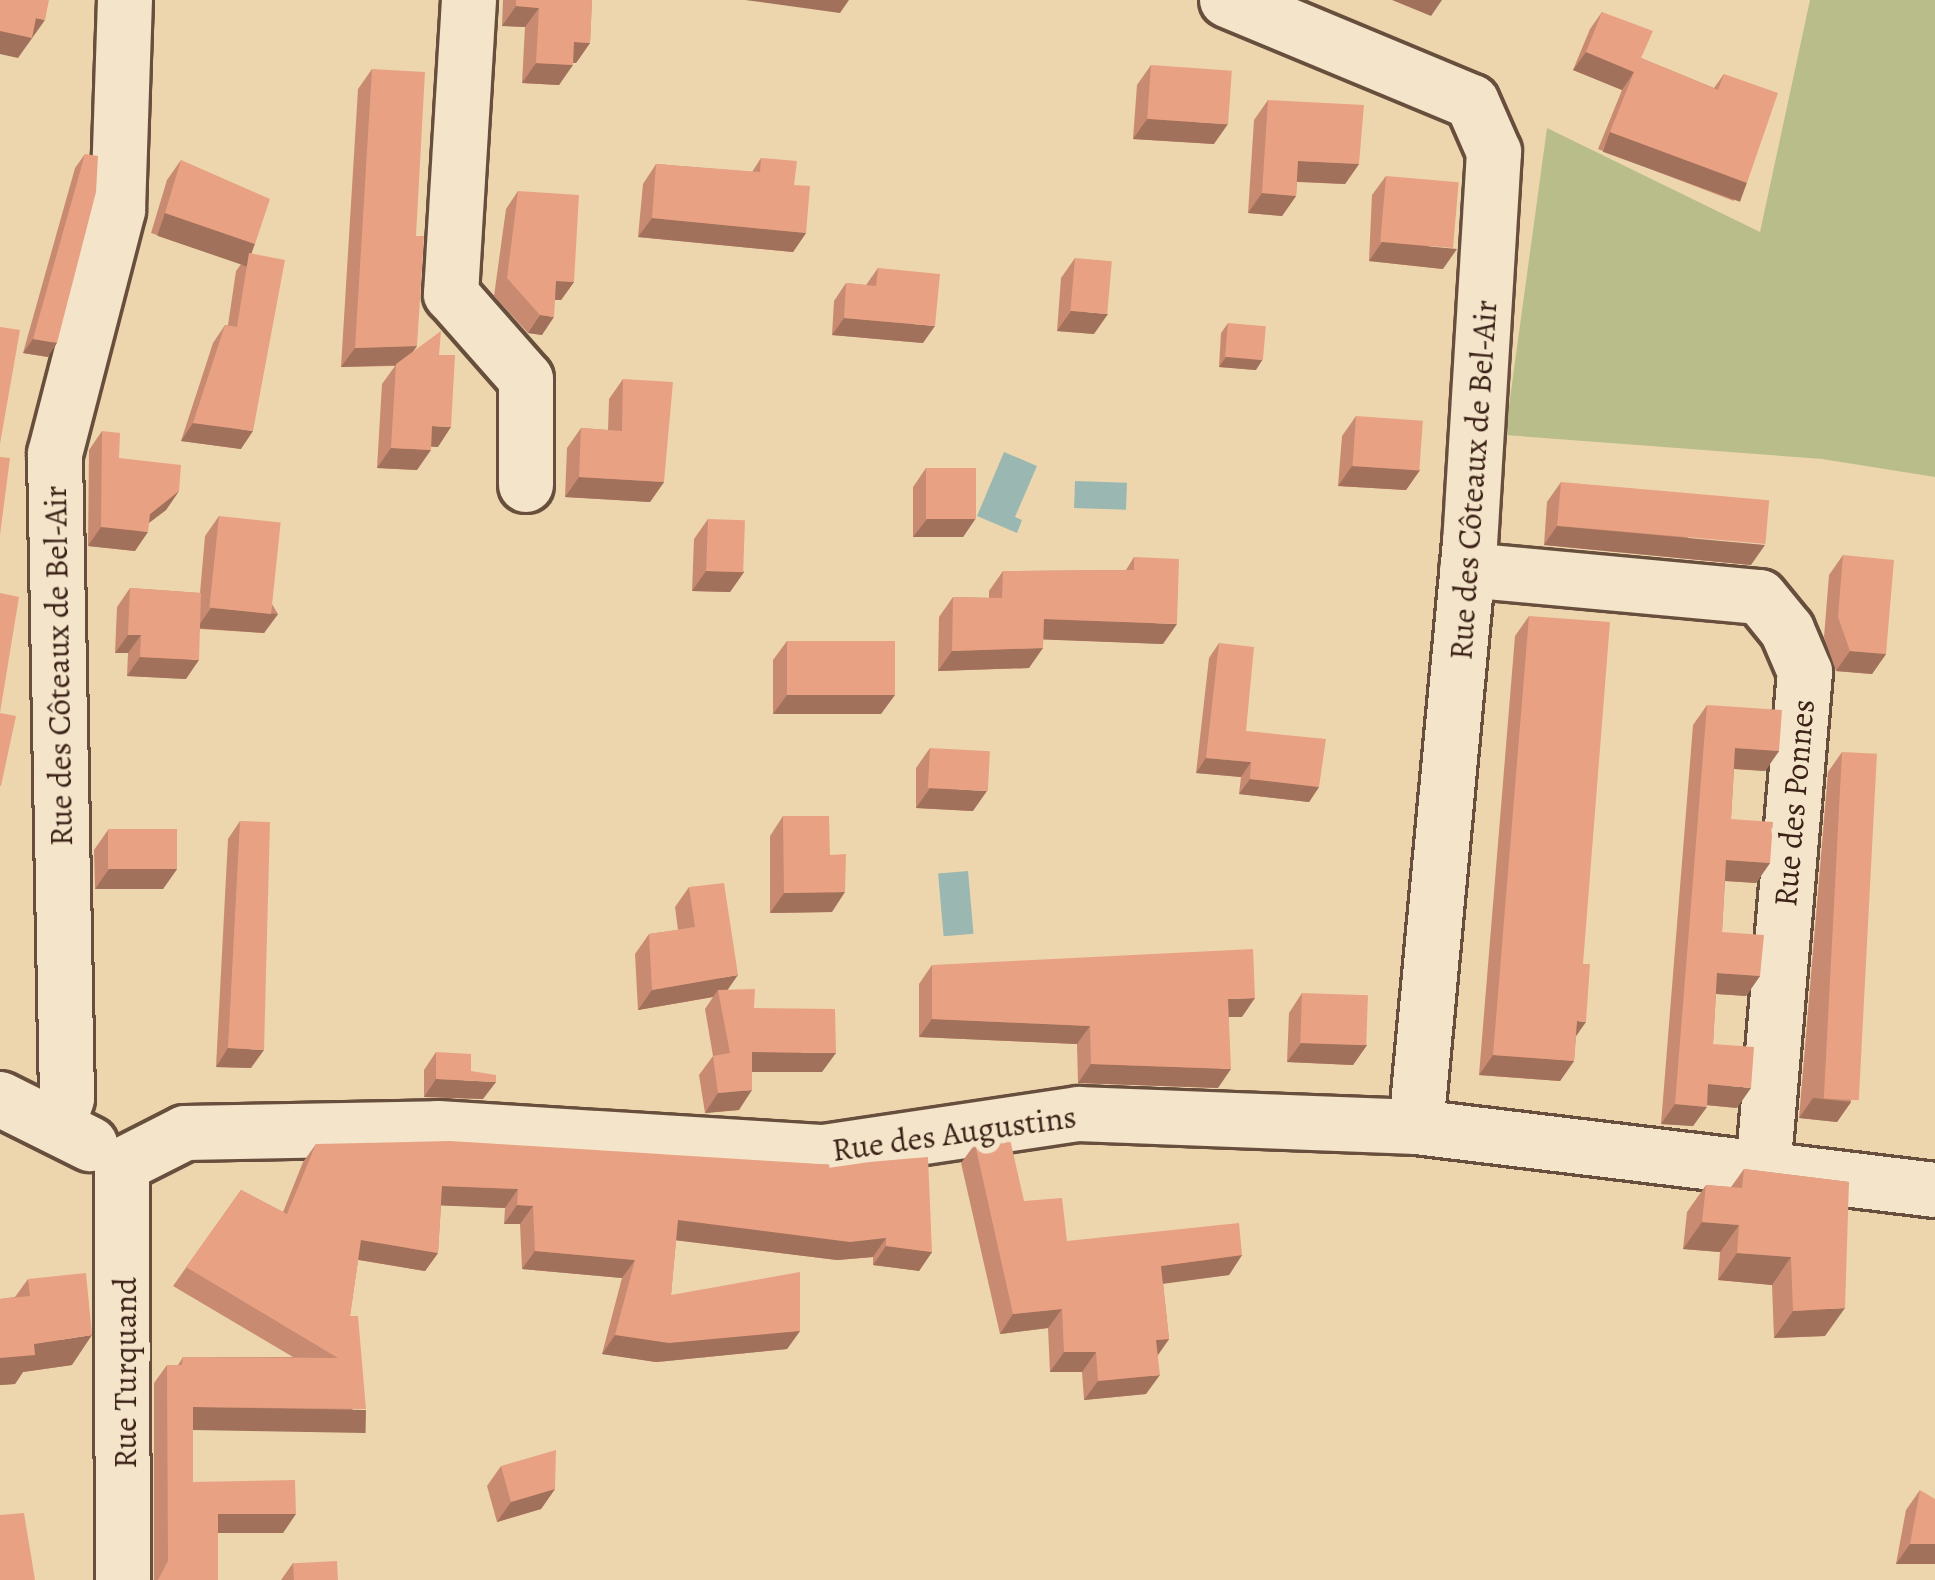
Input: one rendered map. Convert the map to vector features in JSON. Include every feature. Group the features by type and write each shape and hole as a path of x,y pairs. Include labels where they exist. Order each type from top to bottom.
{"street":[{"name":"Rue des Côteaux de Bel-Air","path":"58,1123 68,1098 55,454 118,210 125,0"},
{"path":"469,0 451,294 526,379 526,485"},
{"name":"Rue des Côteaux de Bel-Air","path":"1227,0 1472,102 1494,152 1467,570 1416,1127"},
{"name":"Rue des Ponnes","path":"1467,570 1760,597 1787,631 1805,672 1762,1171"},
{"path":"0,1099 58,1123 122,1165"},
{"name":"Rue des Augustins","path":"122,1165 185,1133 438,1128 824,1152 1079,1114 1416,1127 1935,1190"},
{"name":"Rue Turquand","path":"122,1165 124,1580"}],"green space":[{"path":"1810,0 1935,0 1935,477 1822,459 1505,435 1547,128 1760,232"}],"water":[{"path":"1004,452 1037,466 1015,517 1022,520 1017,533 977,516"},
{"path":"1075,481 1127,483 1126,510 1074,508"},
{"path":"968,871 973,934 944,936 938,874"}],"building":[{"path":"0,0 49,0 45,20 36,18 32,38 0,31"},
{"path":"516,0 592,0 590,43 574,42 573,65 536,63 539,8 516,6"},
{"path":"1602,12 1653,31 1641,58 1718,90 1724,74 1778,93 1747,183 1610,132 1634,72 1586,52"},
{"path":"1151,65 1232,71 1228,125 1147,119"},
{"path":"372,69 425,72 416,236 424,236 417,346 355,348"},
{"path":"1268,100 1364,105 1359,164 1298,161 1296,196 1262,193"},
{"path":"85,154 98,156 96,192 57,343 33,339"},
{"path":"761,158 797,161 794,185 810,186 806,233 652,218 656,164 760,172"},
{"path":"181,160 270,199 255,244 165,213"},
{"path":"1386,176 1459,182 1453,248 1380,242"},
{"path":"518,191 579,195 574,282 556,281 554,317 540,315 507,278"},
{"path":"249,253 285,260 253,431 193,423 225,325 237,327"},
{"path":"1075,258 1112,261 1107,314 1070,311"},
{"path":"878,268 940,274 935,326 844,318 846,283 876,286"},
{"path":"1228,323 1266,326 1263,360 1225,357"},
{"path":"0,327 20,330 0,444"},
{"path":"441,331 439,355 455,355 451,427 432,426 431,450 391,448 396,364"},
{"path":"623,379 673,382 664,482 579,477 581,428 622,431"},
{"path":"1356,416 1423,421 1419,471 1353,466"},
{"path":"102,431 120,433 119,458 181,465 179,491 150,514 148,532 101,527"},
{"path":"0,457 10,458 0,535"},
{"path":"926,468 976,468 976,519 926,519"},
{"path":"1561,482 1769,500 1765,544 1557,526"},
{"path":"219,516 281,522 271,614 209,607"},
{"path":"708,519 745,520 743,572 706,571"},
{"path":"1843,555 1894,560 1886,654 1850,651 1838,617"},
{"path":"1134,557 1179,559 1177,624 1044,619 1043,648 952,651 953,597 1002,598 1003,571 1134,570"},
{"path":"130,588 201,593 199,660 140,657 141,635 128,635"},
{"path":"0,593 19,597 0,713"},
{"path":"1529,616 1610,622 1583,964 1590,964 1586,1022 1577,1021 1574,1061 1493,1055"},
{"path":"787,641 895,641 895,695 787,695"},
{"path":"1219,643 1254,647 1246,731 1326,739 1319,787 1250,779 1251,762 1206,758"},
{"path":"1707,705 1782,710 1779,751 1735,748 1731,819 1773,822 1770,863 1726,860 1722,932 1764,935 1760,976 1717,973 1713,1044 1754,1047 1751,1088 1708,1084 1707,1107 1675,1104"},
{"path":"0,713 16,716 1,786 0,786"},
{"path":"930,748 990,751 988,791 928,788"},
{"path":"1842,752 1877,754 1859,1100 1824,1099"},
{"path":"783,816 829,816 830,855 846,854 845,892 784,893"},
{"path":"240,821 270,822 264,1050 228,1048"},
{"path":"108,829 177,829 177,869 108,869"},
{"path":"724,883 738,975 652,990 649,934 695,927 689,887"},
{"path":"1253,949 1255,998 1228,999 1231,1069 1091,1064 1090,1026 932,1019 932,965"},
{"path":"755,989 754,1008 835,1009 836,1053 752,1052 752,1090 718,1093 713,1056 730,1053 718,990"},
{"path":"1302,993 1368,995 1366,1045 1300,1043"},
{"path":"436,1052 471,1054 471,1071 496,1075 496,1082 436,1079"},
{"path":"1010,1139 1024,1201 1062,1198 1067,1241 1239,1223 1242,1255 1161,1266 1169,1339 1156,1340 1160,1375 1098,1381 1096,1352 1064,1352 1062,1309 1013,1314 975,1144"},
{"path":"450,1141 835,1165 928,1157 932,1252 886,1246 886,1238 850,1242 678,1220 671,1295 800,1272 800,1331 669,1343 615,1335 635,1260 535,1251 533,1206 517,1205 518,1189 442,1186 438,1253 361,1240 350,1316 358,1316 366,1409 193,1407 193,1482 295,1480 296,1514 218,1514 218,1580 158,1580 168,1561 167,1365 182,1365 183,1357 338,1358 186,1267 241,1190 287,1214 316,1144"},
{"path":"1744,1169 1849,1182 1845,1308 1793,1311 1791,1257 1737,1253 1739,1225 1702,1222 1706,1185 1742,1188"},
{"path":"86,1273 92,1335 34,1344 35,1355 0,1358 0,1299 30,1296 28,1279"},
{"path":"556,1450 555,1489 511,1502 501,1466"},
{"path":"1920,1490 1935,1499 1935,1544 1910,1544"},
{"path":"24,1513 35,1580 0,1580 0,1515"},
{"path":"337,1561 338,1580 294,1580 293,1563"}]}
